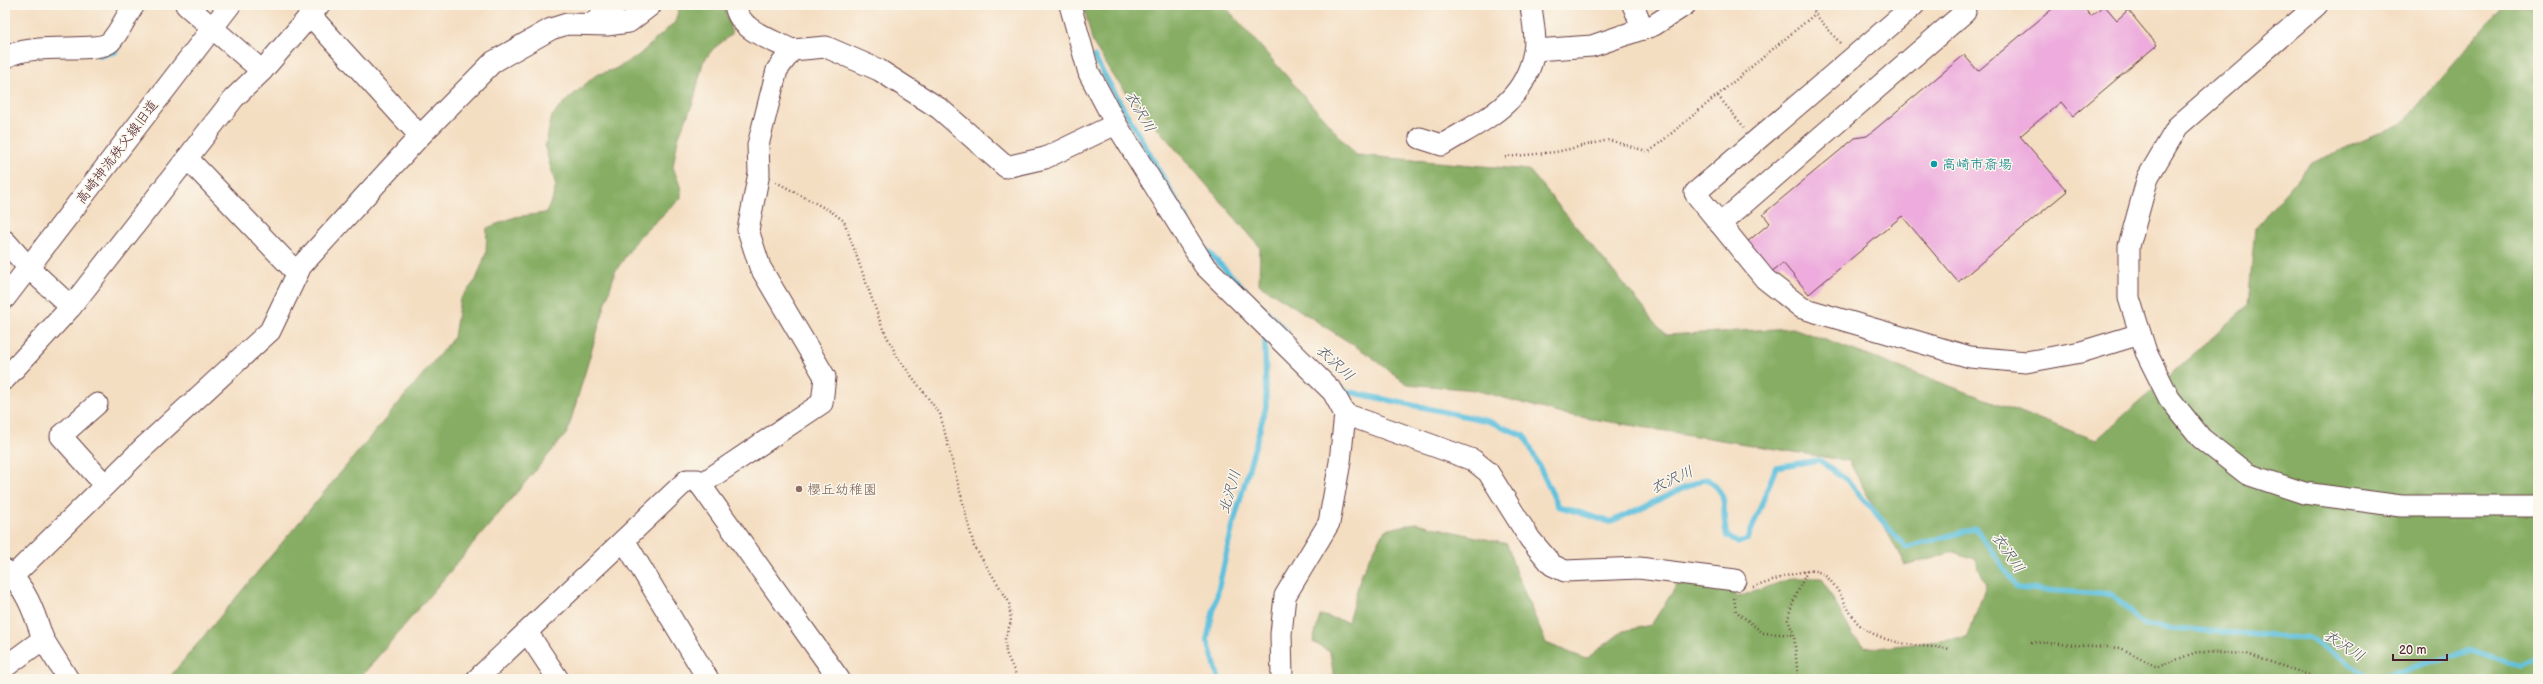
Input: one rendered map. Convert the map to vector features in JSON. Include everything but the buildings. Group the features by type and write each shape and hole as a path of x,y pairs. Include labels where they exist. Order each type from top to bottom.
{"street":[{"path":"5,58 10,55 42,48 102,47 110,41 134,5"},
{"path":"186,5 262,71"},
{"name":"高崎神流秩父線旧道","path":"5,298 230,5"},
{"path":"591,24 614,5"},
{"path":"68,679 43,639 32,606 9,573 270,331 301,266 420,136 494,62 551,29 566,24 629,22 651,5"},
{"path":"735,5 736,12 746,27 792,50 826,47 879,70 940,109 1006,167 1045,158 1116,124"},
{"path":"1070,5 1089,73 1116,124 1204,265 1333,392 1345,414 1340,462 1329,523 1285,596 1281,634 1282,679"},
{"path":"1420,138 1442,145 1504,108 1523,85 1535,50 1531,5"},
{"path":"1633,5 1643,29"},
{"path":"1535,50 1592,46 1654,25 1685,5"},
{"path":"1914,5 1695,194 1766,279 1802,308 1970,357 2026,362 2081,352 2140,334"},
{"path":"2317,5 2178,126 2148,177 2129,246 2129,298 2146,352 2169,398 2201,438 2247,474 2304,493 2401,506 2538,506"},
{"path":"1720,224 1966,8"},
{"path":"5,379 71,307 234,98 262,71 314,10 420,136"},
{"path":"700,484 822,403 825,377 760,267 748,230 759,173 758,145 777,70 792,50"},
{"path":"187,158 297,273"},
{"path":"5,241 28,268 71,307"},
{"path":"97,404 61,436 105,485"},
{"path":"1345,414 1473,460 1488,472 1530,539 1552,565 1565,571 1639,568 1733,580"},
{"path":"478,679 687,480 697,480 839,679"},
{"path":"624,540 708,679"},
{"path":"528,632 558,679"},
{"path":"5,667 43,639"}],"path":[{"path":"1505,157 1556,152 1609,140 1650,152 1815,14"},
{"path":"759,173 832,212 844,221 882,327 898,358 940,414 974,546 1009,602 1011,622 1005,638 1006,653 1018,679"},
{"path":"1798,679 1794,635 1788,620 1791,607 1806,571"},
{"path":"1794,635 1763,633 1736,611 1733,580 1753,587 1806,571 1816,571 1829,580 1860,625 1881,639 1951,649"},
{"path":"2031,642 2121,648 2157,667 2197,652 2247,654 2321,679"}],"green space":[{"path":"680,5 724,5 732,34 713,49 703,62 693,103 678,138 673,167 681,189 681,198 638,238 615,272 567,433 359,679 168,679 454,337 460,299 476,280 486,253 487,228 515,217 545,213 552,201 556,186 545,147 552,116 565,102 596,75 615,69 639,55 675,22"},
{"path":"1083,5 1224,5 1356,155 1529,170 1666,335 1793,328 2096,440 2248,306 2255,228 2311,163 2403,123 2503,5 2538,5 2538,679 1334,679 1330,652 1313,642 1320,615 1348,622 1362,572 1385,530 1416,523 1507,544 1515,570 1546,643 1586,659 1623,631 1651,625 1677,585 1701,564 1738,597 1793,578 1822,578 1853,636 1864,646 1877,648 1967,638 1986,586 1975,559 1954,552 1905,565 1849,461 1562,414 1475,390 1407,384 1369,355 1259,284 1260,247 1117,81 1093,43"}],"waterway":[{"path":"99,55 115,52 119,44"},
{"name":"衣沢川","path":"1094,57 1187,219"},
{"name":"衣沢川","path":"1206,250 1287,332"},
{"name":"北沢川","path":"1219,679 1207,639 1232,529 1266,407 1265,333"},
{"name":"衣沢川","path":"1339,386 1345,391 1488,421 1525,436 1558,506 1610,522 1706,478 1715,485 1723,498 1727,536 1738,543 1748,539 1776,467 1819,460 1847,480 1906,548 1976,528 2017,588 2113,595 2146,626 2310,639 2372,679"},
{"name":"衣沢川","path":"2373,679 2471,650 2521,666 2538,658"}],"place":[{"name":"高崎市斎場","path":"1934,164"},
{"name":"櫻丘幼稚園","path":"799,489"}]}
